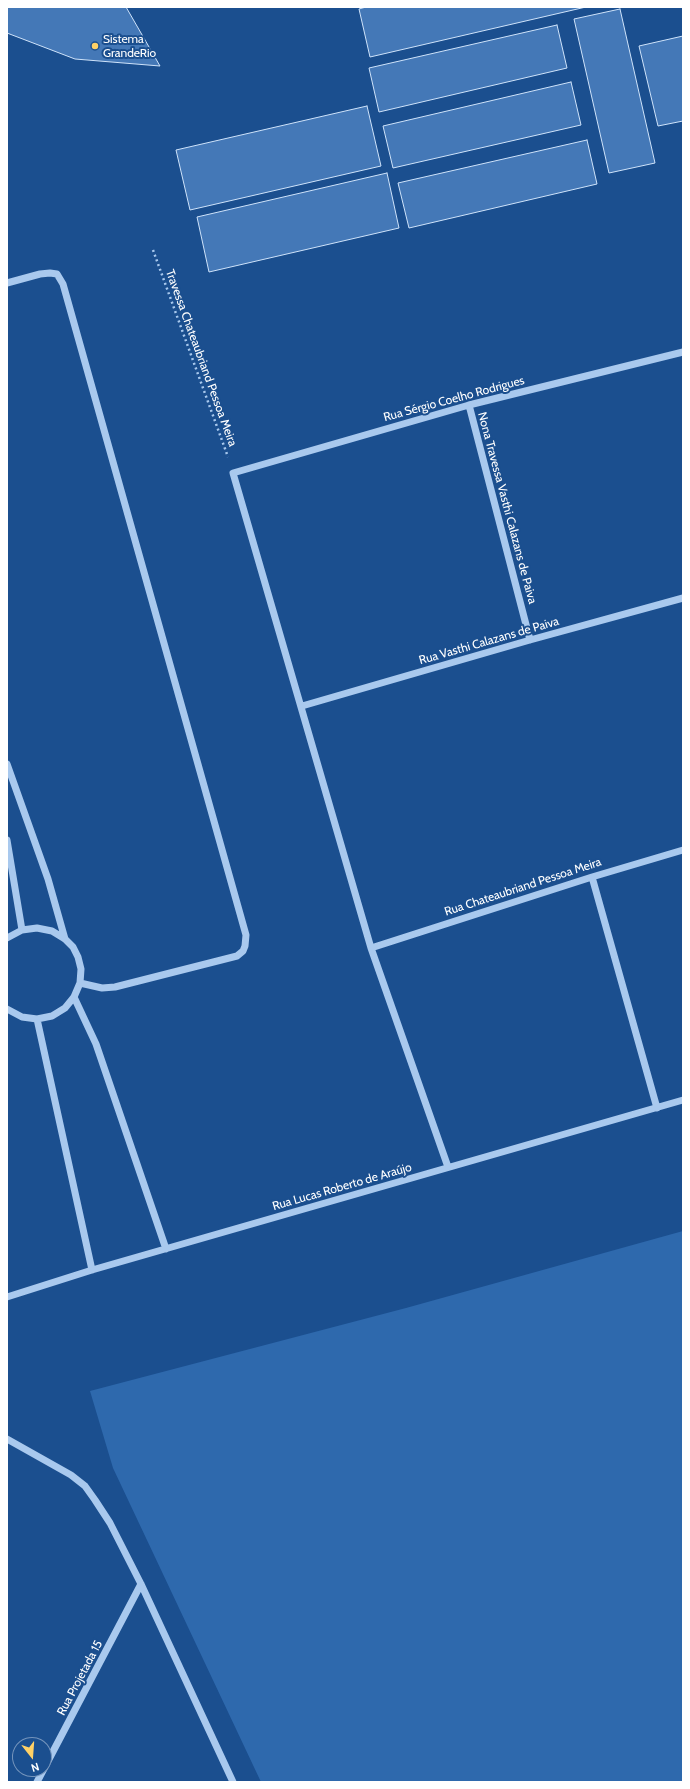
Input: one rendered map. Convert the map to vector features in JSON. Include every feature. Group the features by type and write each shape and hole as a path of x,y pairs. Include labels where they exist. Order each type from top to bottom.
{"street":[{"path":"7,283 40,274 50,273 56,274 63,284 246,935 243,951 237,956 115,987 93,988 80,983"},
{"name":"Rua Sérgio Coelho Rodrigues","path":"233,473 469,405 683,352"},
{"name":"Nona Travessa Vasthi Calazans de Paiva","path":"469,405 530,640"},
{"path":"233,473 302,706 371,948 448,1167"},
{"name":"Rua Vasthi Calazans de Paiva","path":"302,706 530,640 683,598"},
{"path":"7,764 48,879 65,938 78,957 81,968 80,983 74,997 65,1008 52,1016 37,1019 22,1017 7,1009"},
{"path":"7,840 22,930"},
{"name":"Rua Chateaubriand Pessoa Meira","path":"371,948 592,877 683,850"},
{"path":"592,877 657,1108"},
{"path":"7,938 22,930 37,928 52,931 65,938"},
{"path":"74,997 96,1044 166,1249"},
{"path":"37,1019 92,1270"},
{"name":"Rua Lucas Roberto de Araújo","path":"7,1297 92,1270 683,1100"},
{"path":"7,1439 71,1475 85,1486 110,1523 141,1584 233,1782"},
{"name":"Rua Projetada 15","path":"38,1782 141,1584"}],"path":[{"name":"Travessa Chateaubriand Pessoa Meira","path":"153,250 233,473"}],"shaded area":[{"path":"683,1231 683,1782 261,1782 113,1468 90,1391 406,1308"}],"building":[{"name":"Sistema GrandeRio","path":"7,7 126,7 160,66 75,59 7,33"},
{"path":"366,7 586,7 370,57 359,9"},
{"path":"620,9 655,163 609,173 574,19"},
{"path":"557,25 567,68 379,112 369,68"},
{"path":"683,36 683,121 658,126 639,46"},
{"path":"571,82 581,125 393,168 383,126"},
{"path":"367,106 381,166 190,210 176,150"},
{"path":"587,140 597,184 409,228 398,183"},
{"path":"387,173 399,228 209,272 197,217"}],"place":[{"name":"Sistema GrandeRio","path":"95,46"}]}
